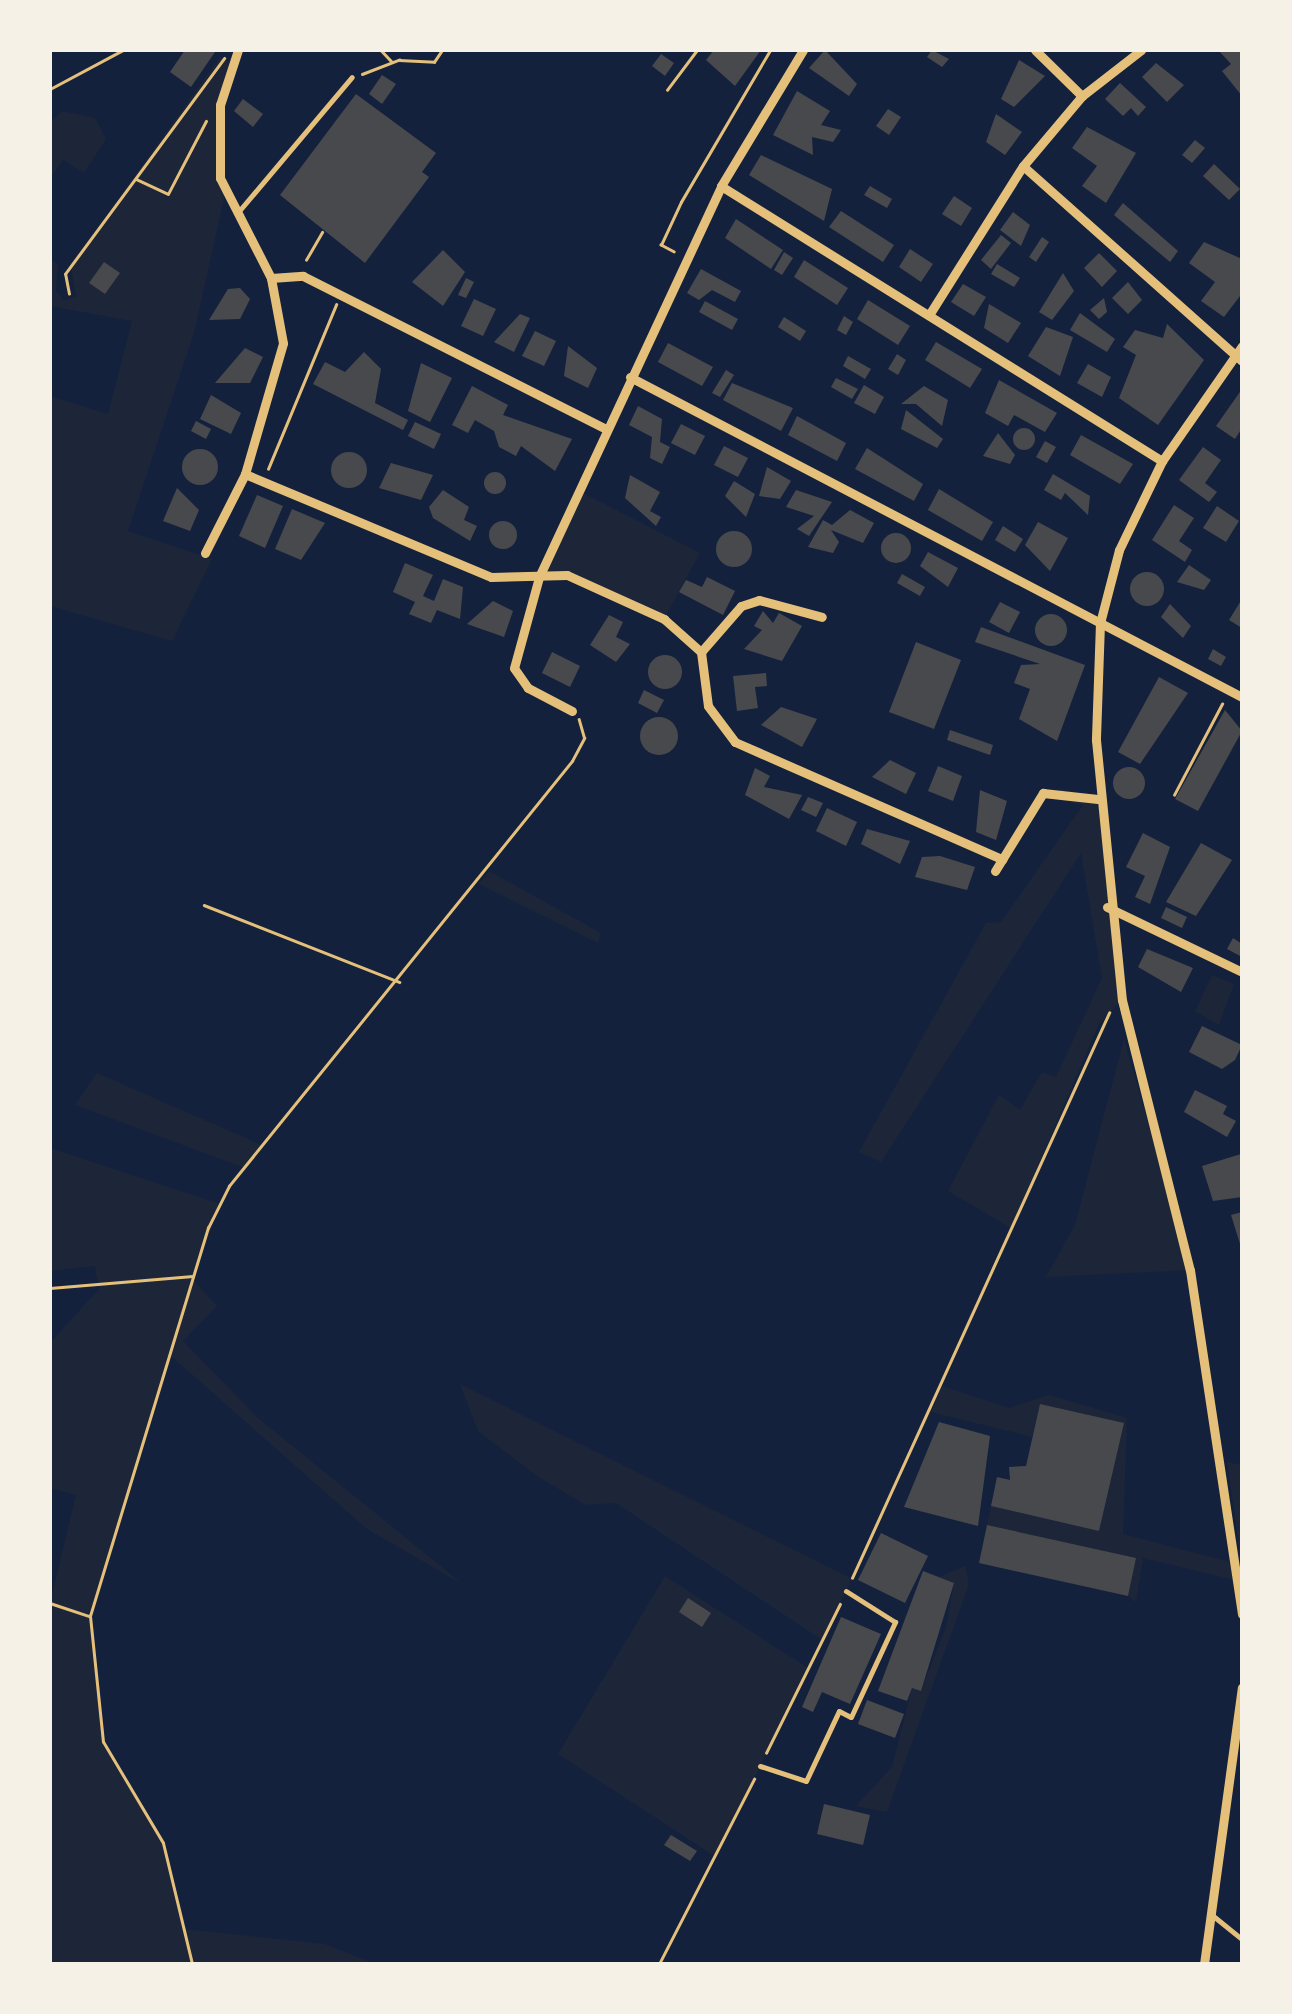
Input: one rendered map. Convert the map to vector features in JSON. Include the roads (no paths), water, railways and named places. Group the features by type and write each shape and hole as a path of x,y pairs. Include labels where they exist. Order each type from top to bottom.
{"street":[{"path":"205,552 245,474 284,342 271,278 220,178 220,105 238,50"},
{"path":"572,711 528,688 514,668 540,576 722,186 803,50"},
{"path":"1034,50 1082,96"},
{"path":"929,315 1024,166 1082,96 1141,50"},
{"path":"1024,166 1238,358"},
{"path":"722,186 1162,461"},
{"path":"271,278 303,276 606,429"},
{"path":"1242,346 1238,358 1162,461 1119,550 1100,623 1098,799 1107,907 1122,1000 1190,1270 1242,1614"},
{"path":"630,377 1242,697"},
{"path":"245,474 490,577 567,575 620,597 682,630 701,652 708,706 735,742 1002,859"},
{"path":"701,652 740,606 759,600 822,617"},
{"path":"995,870 1043,793 1098,799"},
{"path":"1107,907 1242,972"},
{"path":"1204,1964 1242,1688"}],"lane":[{"path":"238,213 352,78"},
{"path":"760,1766 806,1781 839,1711 851,1717 896,1622 846,1591"},
{"path":"1212,1915 1242,1939"}]}
